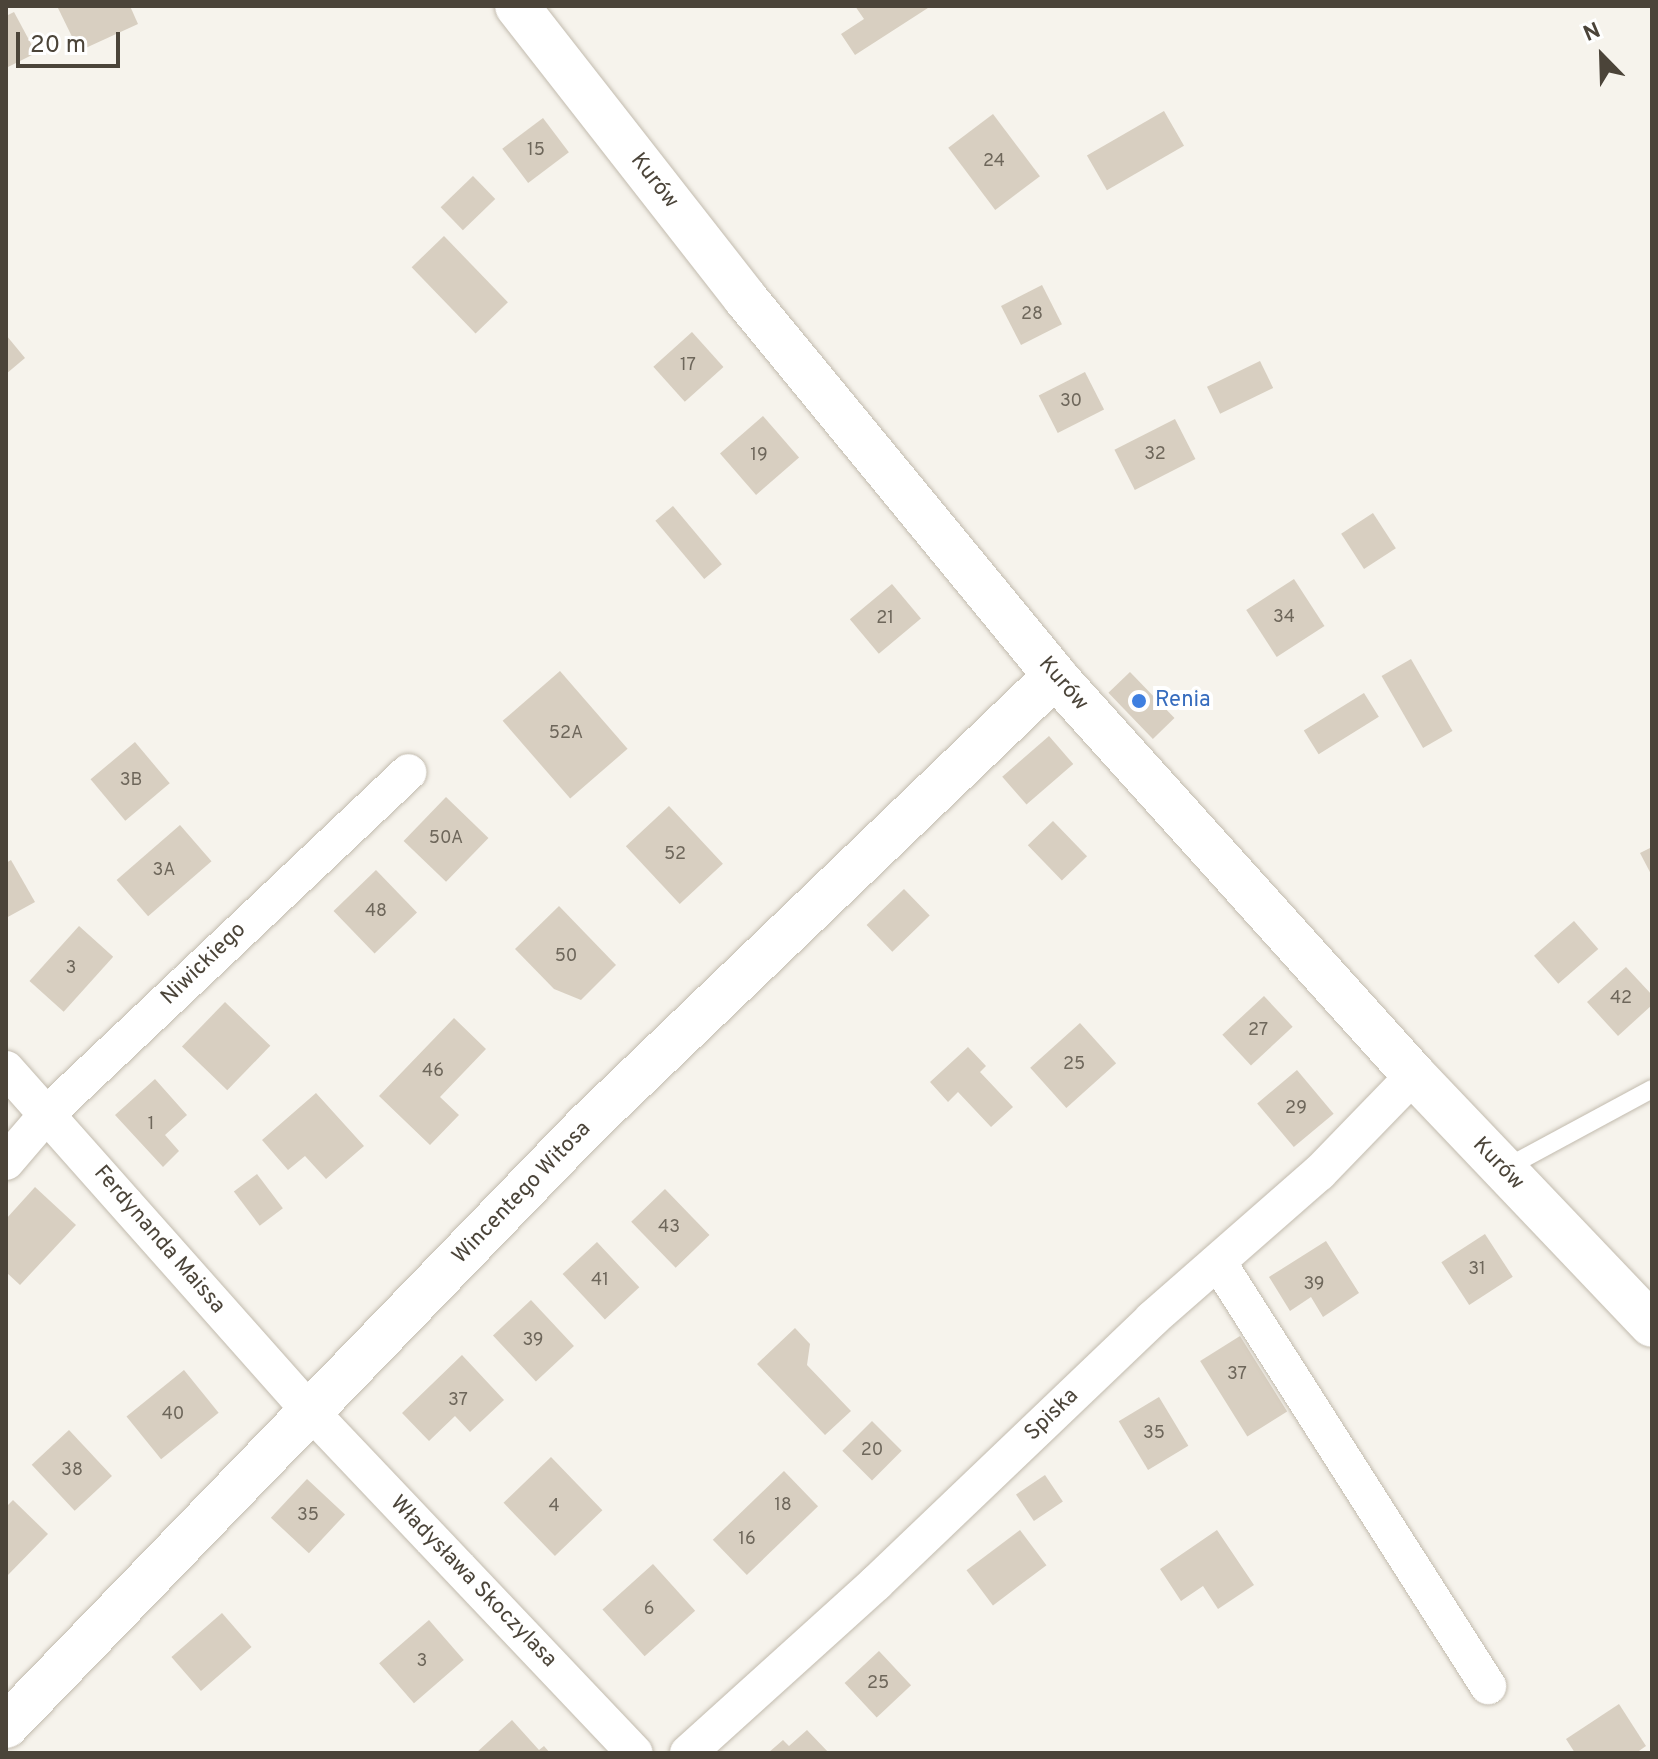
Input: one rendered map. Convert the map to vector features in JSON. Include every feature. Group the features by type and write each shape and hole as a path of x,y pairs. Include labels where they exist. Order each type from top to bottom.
{"street":[{"name":"Kurów","path":"517,6 745,298 1055,676 1414,1075 1652,1325"},
{"name":"Wincentego Witosa","path":"6,1726 588,1124 1055,676"},
{"name":"Niwickiego","path":"6,1162 48,1113 408,772"},
{"name":"Ferdynanda Maissa","path":"6,1069 311,1412"},
{"name":"Spiska","path":"688,1753 876,1583 1152,1319 1319,1173 1414,1075"},
{"path":"1218,1262 1488,1686"},
{"name":"Władysława Skoczylasa","path":"311,1412 635,1753"}],"lane":[{"path":"1504,1169 1652,1089"}],"building":[{"path":"57,6 130,6 138,24 79,51"},
{"path":"855,6 931,6 855,55 841,34 864,19"},
{"path":"14,12 36,53 6,68 6,16"},
{"path":"1164,111 1184,146 1107,190 1087,156"},
{"path":"993,114 1040,176 995,210 948,148"},
{"path":"543,118 569,152 528,183 502,149"},
{"path":"473,176 495,199 463,230 441,207"},
{"path":"444,236 508,302 476,333 412,267"},
{"path":"1042,285 1062,324 1021,345 1001,306"},
{"path":"692,332 723,367 685,402 653,367"},
{"path":"6,335 25,358 6,374"},
{"path":"1260,361 1273,388 1220,414 1207,387"},
{"path":"1085,372 1104,409 1058,433 1039,396"},
{"path":"763,416 799,458 756,495 720,453"},
{"path":"1175,419 1195,459 1135,490 1114,450"},
{"path":"673,506 722,564 704,579 655,521"},
{"path":"1373,513 1396,548 1364,569 1341,534"},
{"path":"1294,579 1324,626 1277,657 1246,610"},
{"path":"892,584 921,618 879,654 850,619"},
{"path":"1411,659 1452,731 1423,748 1382,676"},
{"path":"560,671 628,749 570,799 503,721"},
{"path":"1130,672 1174,718 1153,739 1108,693"},
{"path":"1364,693 1379,717 1319,754 1304,731"},
{"path":"1049,736 1073,764 1026,805 1002,777"},
{"path":"135,742 170,783 125,821 91,779"},
{"path":"446,797 488,838 446,882 404,841"},
{"path":"669,806 723,864 680,904 626,846"},
{"path":"1053,821 1087,856 1062,881 1028,845"},
{"path":"180,825 211,861 148,916 117,880"},
{"path":"1652,847 1652,876 1640,853"},
{"path":"11,860 35,902 6,918 6,863"},
{"path":"376,870 417,912 375,953 334,911"},
{"path":"904,889 930,916 892,952 867,925"},
{"path":"559,906 616,965 581,1000 554,989 515,949"},
{"path":"1574,921 1598,949 1558,984 1534,956"},
{"path":"79,926 113,957 64,1012 29,981"},
{"path":"1626,967 1652,995 1652,1005 1618,1036 1587,1002"},
{"path":"1264,996 1293,1027 1251,1066 1222,1035"},
{"path":"225,1002 270,1046 227,1090 182,1047"},
{"path":"454,1018 486,1049 440,1097 459,1115 430,1145 379,1096"},
{"path":"1080,1023 1116,1063 1066,1108 1030,1068"},
{"path":"968,1047 986,1066 980,1072 1013,1107 991,1127 958,1092 948,1102 930,1082"},
{"path":"1297,1070 1334,1114 1294,1147 1257,1103"},
{"path":"155,1079 187,1115 165,1135 179,1151 163,1167 115,1115"},
{"path":"316,1093 364,1146 326,1179 305,1156 288,1170 262,1140"},
{"path":"257,1174 283,1208 260,1226 234,1191"},
{"path":"35,1187 76,1225 20,1285 6,1272 6,1219"},
{"path":"665,1189 709,1235 676,1268 631,1222"},
{"path":"1485,1234 1513,1277 1469,1305 1441,1262"},
{"path":"1326,1241 1359,1293 1323,1317 1311,1297 1290,1311 1269,1277"},
{"path":"597,1242 639,1287 605,1319 563,1274"},
{"path":"531,1300 574,1346 536,1382 493,1335"},
{"path":"795,1328 810,1344 807,1365 851,1411 825,1435 757,1364"},
{"path":"1240,1336 1287,1411 1247,1436 1200,1361"},
{"path":"462,1355 504,1400 470,1432 455,1416 429,1441 402,1413"},
{"path":"184,1370 219,1413 161,1459 126,1417"},
{"path":"1159,1397 1188,1446 1148,1470 1119,1421"},
{"path":"872,1421 902,1451 872,1480 842,1451"},
{"path":"69,1430 112,1476 75,1511 32,1465"},
{"path":"551,1457 602,1510 555,1556 504,1503"},
{"path":"784,1471 818,1506 747,1575 713,1540"},
{"path":"1045,1475 1063,1502 1034,1521 1016,1495"},
{"path":"307,1479 345,1514 309,1553 271,1518"},
{"path":"13,1500 48,1534 6,1577 6,1507"},
{"path":"1020,1530 1046,1565 993,1605 966,1570"},
{"path":"1217,1530 1254,1585 1218,1609 1203,1586 1181,1601 1160,1569"},
{"path":"653,1564 695,1611 645,1656 602,1610"},
{"path":"222,1613 252,1647 201,1691 171,1657"},
{"path":"429,1620 464,1660 414,1703 379,1663"},
{"path":"879,1651 911,1685 877,1717 845,1683"},
{"path":"1619,1704 1646,1746 1636,1753 1575,1753 1566,1739"},
{"path":"512,1720 539,1750 544,1746 550,1753 476,1753"},
{"path":"807,1730 829,1753 768,1753 783,1740 789,1746"}],"place":[{"name":"Renia","path":"1139,701"}]}
